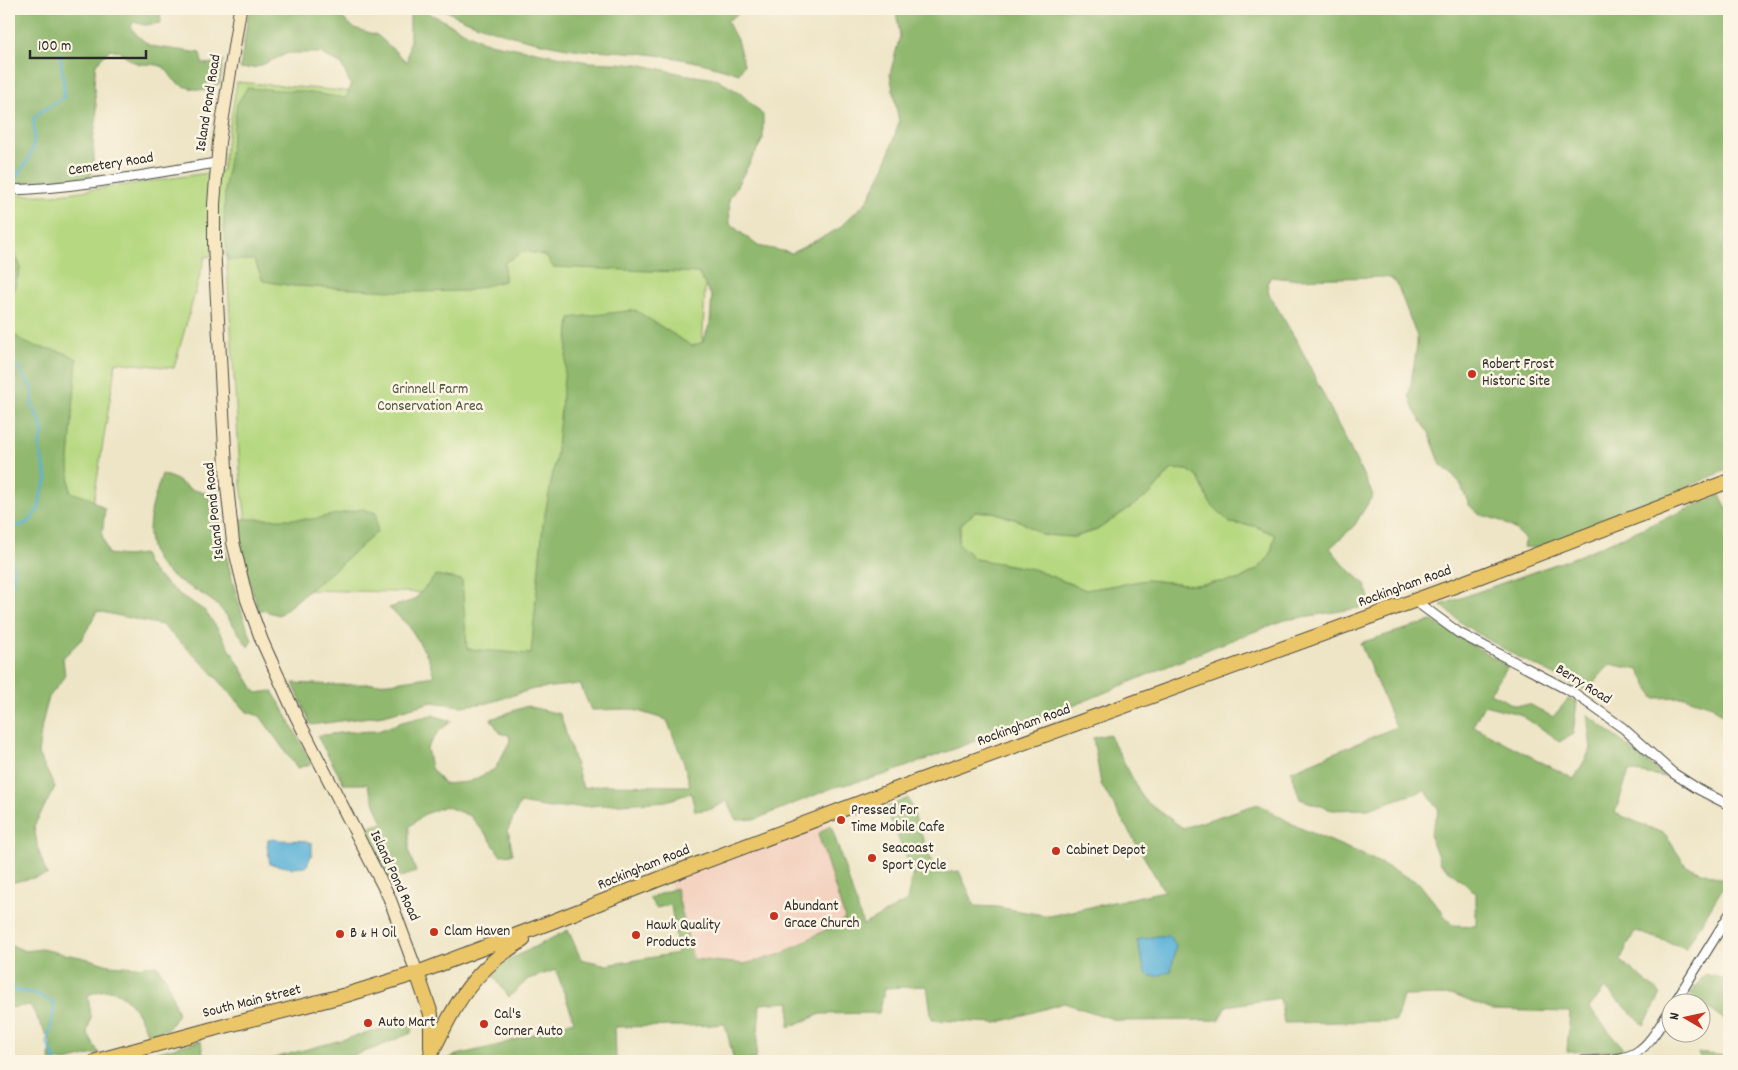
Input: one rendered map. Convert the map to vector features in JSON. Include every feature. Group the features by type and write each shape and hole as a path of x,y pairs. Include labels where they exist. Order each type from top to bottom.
{"main road":[{"name":"Rockingham Road","path":"417,973 851,806 1564,545 1729,481"},
{"path":"430,1058 461,998 482,970 503,952 551,922"},
{"path":"417,973 431,1014 432,1039 430,1058"},
{"name":"South Main Street","path":"96,1061 346,995 417,973"}],"street":[{"name":"Island Pond Road","path":"240,9 216,163 214,238 227,486 233,542 241,577 257,627 276,674 315,755 389,898 417,973"},
{"name":"Cemetery Road","path":"9,190 60,187 216,163"},
{"name":"Berry Road","path":"1414,600 1459,634 1574,693 1623,728 1673,773 1698,789 1729,804"},
{"path":"1681,992 1729,915"},
{"path":"1581,1061 1619,1059 1635,1054 1648,1043 1660,1025"}],"shaded area":[{"path":"827,823 867,958 698,999 670,883"}],"green space":[{"path":"9,9 160,9 161,23 145,25 133,22 131,28 150,46 200,53 202,63 209,64 223,60 220,83 207,91 194,89 177,83 163,67 137,63 118,51 110,49 96,64 94,84 97,116 93,140 94,156 91,176 54,184 9,186"},
{"path":"249,9 321,9 335,12 354,28 377,35 407,62 410,39 410,9 421,9 484,42 588,62 638,64 682,74 716,79 740,93 763,115 763,139 729,200 730,224 758,246 792,253 838,229 867,201 885,166 899,122 890,74 900,36 896,11 875,9 1729,9 1729,469 1612,520 1537,548 1524,547 1525,540 1516,530 1501,521 1479,514 1469,505 1460,483 1441,465 1429,433 1414,410 1409,395 1417,337 1397,284 1390,278 1383,277 1291,279 1271,277 1267,282 1269,294 1298,343 1373,495 1354,526 1330,548 1344,565 1365,584 1371,606 1285,620 1216,646 1049,716 884,775 835,787 756,819 736,820 727,801 711,809 695,811 691,793 666,801 589,806 550,808 520,803 508,830 513,854 500,855 489,838 470,816 445,806 423,815 409,827 409,852 416,872 389,881 366,828 383,823 367,784 344,784 317,736 347,732 378,731 402,722 432,715 452,721 439,731 427,748 431,768 444,784 469,782 495,769 510,741 509,735 500,733 491,719 527,706 560,714 583,788 602,785 690,786 684,763 667,720 631,709 591,710 580,684 533,689 488,703 461,706 432,702 384,715 311,725 293,683 338,685 389,683 434,676 428,657 409,626 389,608 414,600 436,575 462,580 467,649 531,654 543,524 556,457 570,318 635,310 692,346 703,342 710,323 712,297 698,273 553,267 546,256 525,251 505,262 504,281 466,291 413,292 293,286 263,281 254,260 228,260 224,226 225,186 237,104 247,88 299,91 346,98 351,86 342,65 321,53 288,53 257,67 240,69","holes":["1172,469 1188,470 1198,477 1210,503 1230,523 1255,526 1275,535 1270,556 1258,569 1238,580 1195,585 1147,580 1086,590 1033,569 975,559 958,542 961,524 975,512 993,512 1020,521 1043,535 1074,537 1097,530 1150,494"]},
{"path":"443,9 745,9 727,21 737,40 744,64 739,74 692,61 660,55 565,48 491,29"},
{"name":"Grinnell Farm Conservation Area","path":"237,82 572,110 706,265 688,669 536,670 467,702 445,593 256,589 241,485 226,253 205,257 174,368 116,362 76,610 9,594 9,195 53,195 222,171"},
{"path":"9,237 11,247 21,267 9,304"},
{"path":"9,324 13,332 23,341 63,352 77,359 69,460 70,492 89,498 105,509 102,535 108,554 126,556 143,554 147,564 156,575 179,594 205,611 256,693 272,691 312,764 297,768 260,716 247,712 208,668 162,625 97,611 82,639 63,658 65,677 49,697 42,724 38,754 55,787 34,826 38,849 47,875 9,883"},
{"path":"1172,469 1188,470 1198,477 1210,503 1230,523 1255,526 1275,535 1270,556 1258,569 1238,580 1195,585 1147,580 1086,590 1033,569 975,559 958,542 961,524 975,512 993,512 1020,521 1043,535 1074,537 1097,530 1150,494"},
{"path":"162,474 175,479 190,489 216,496 222,533 239,605 252,640 248,647 222,610 205,596 170,575 160,565 154,555 150,544 150,520"},
{"path":"1720,495 1729,512 1729,720 1712,706 1684,697 1654,698 1639,670 1610,664 1587,691 1516,656 1464,625 1441,605 1578,556"},
{"path":"362,509 376,513 377,532 279,615 258,609 245,568 238,519 313,519"},
{"path":"1432,621 1508,666 1490,693 1514,705 1531,705 1553,717 1568,699 1577,702 1573,734 1559,742 1519,714 1484,705 1473,726 1574,779 1591,749 1587,714 1666,777 1629,771 1615,813 1665,834 1686,866 1727,881 1686,948 1635,931 1620,960 1660,993 1644,1025 1605,988 1589,1008 1626,1051 1567,1052 1570,1012 1492,1010 1454,995 1403,996 1396,1021 1284,1023 1280,998 1226,1006 1219,1020 1119,1021 1064,1003 997,1023 932,1020 927,986 885,988 879,1013 821,1014 789,1027 790,1002 760,1004 756,1059 734,1061 725,1024 615,1027 616,1061 592,1061 589,1053 569,1054 560,1061 446,1061 453,1056 499,1045 574,1021 556,970 528,979 509,997 489,970 568,930 581,959 607,965 678,953 671,905 656,908 649,898 676,888 693,959 744,964 782,954 845,919 818,834 831,825 863,925 907,901 913,872 885,808 908,798 936,874 959,871 975,906 997,907 1049,916 1164,891 1101,784 1093,738 1109,734 1144,800 1183,828 1258,804 1298,827 1368,857 1419,883 1452,925 1476,926 1476,893 1440,863 1430,835 1439,810 1425,790 1368,809 1332,810 1300,799 1291,771 1396,727 1360,643"},
{"path":"9,944 25,951 41,949 109,965 136,967 156,965 166,978 178,1014 168,1029 147,1034 138,1013 121,995 108,990 88,995 91,1017 87,1033 99,1053 66,1061 51,1061 49,1056 52,1048 50,1041 30,1005 9,1008"},
{"path":"1705,974 1729,980 1729,1023 1710,1009 1710,992 1692,992"},
{"path":"416,1020 411,1033 373,1049 335,1061 263,1061"},
{"path":"201,1041 204,1061 134,1061 133,1058"},
{"path":"1729,1051 1729,1061 1702,1061 1698,1053 1726,1056"}],"water":[{"path":"268,840 312,843 312,854 306,867 293,868 270,864 267,846"},
{"path":"1157,936 1170,936 1176,945 1171,971 1158,976 1150,976 1145,972 1137,940"}],"waterway":[{"path":"12,182 24,167 31,153 34,137 34,117 64,97 60,54"},
{"path":"9,361 19,367 33,391 32,405 40,420 43,433 39,447 47,479 41,494 39,508 29,522 13,528 9,543"},
{"path":"9,550 14,577 11,589 12,597 9,600"},
{"path":"9,631 9,642"},
{"path":"9,973 14,990 37,994 54,1003 47,1042 56,1061"}],"place":[{"name":"Robert Frost Historic Site","path":"1472,374"},
{"name":"Pressed For Time Mobile Cafe","path":"841,820"},
{"name":"Cabinet Depot","path":"1056,851"},
{"name":"Seacoast Sport Cycle","path":"872,858"},
{"name":"Abundant Grace Church","path":"774,916"},
{"name":"Clam Haven","path":"434,932"},
{"name":"B & H Oil","path":"340,934"},
{"name":"Hawk Quality Products","path":"636,935"},
{"name":"Auto Mart","path":"368,1023"},
{"name":"Cal's Corner Auto","path":"484,1024"}]}
